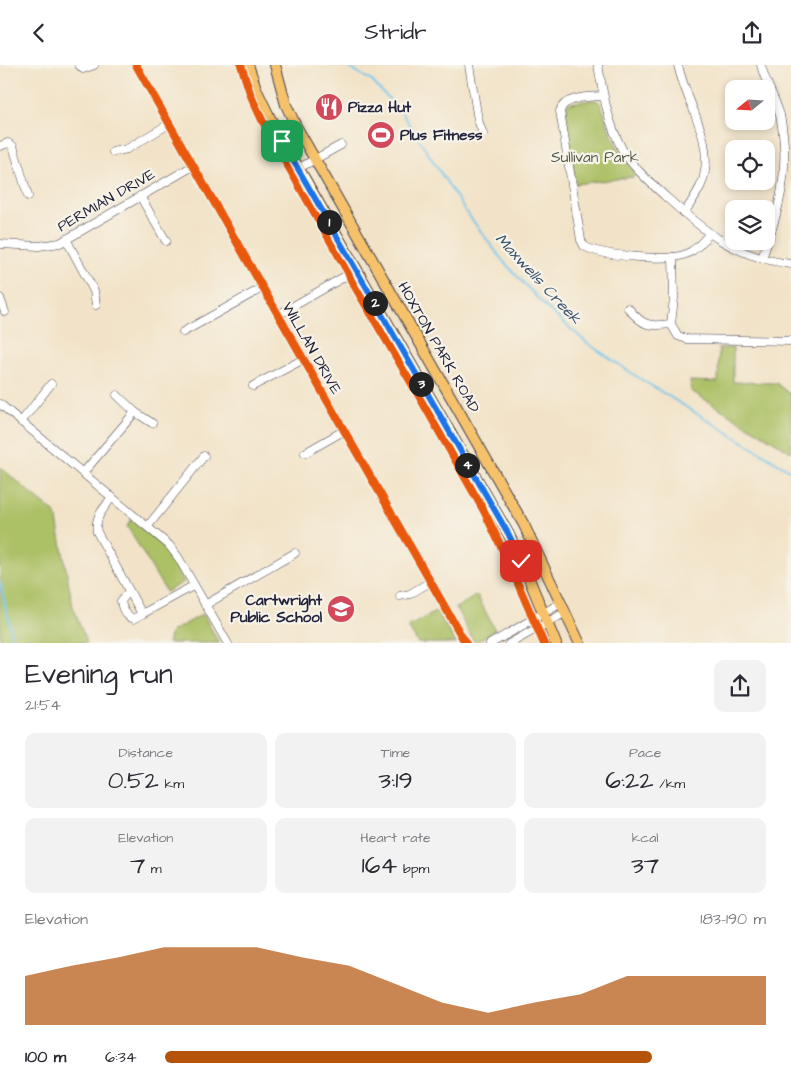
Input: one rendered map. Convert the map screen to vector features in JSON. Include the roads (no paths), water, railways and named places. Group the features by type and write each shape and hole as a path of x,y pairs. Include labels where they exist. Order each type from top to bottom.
{"main road":[{"path":"248,65 261,100 356,270 509,535 556,643"},
{"name":"HOXTON PARK ROAD","path":"275,65 286,105 297,128 524,525 580,643"}],"street":[{"path":"78,65 83,69 94,65"},
{"name":"WILLAN DRIVE","path":"136,65 302,360 345,430 466,643"},
{"path":"469,65 478,120 483,134"},
{"path":"598,65 603,95 612,127 626,155 647,180 709,234 736,249 791,264"},
{"path":"678,65 704,142 706,155 705,170 701,184 684,213"},
{"path":"761,65 785,133 787,154 784,194 762,257"},
{"path":"603,95 569,101 563,104 561,108 582,242 588,249 610,254 673,257 690,252 699,246 709,234"},
{"path":"113,152 127,149 169,124"},
{"path":"0,146 8,143 13,146 28,197"},
{"path":"299,168 341,145"},
{"name":"PERMIAN DRIVE","path":"0,244 39,246 60,243 193,167"},
{"path":"140,196 166,241"},
{"path":"66,239 94,291 96,305"},
{"path":"673,257 674,298 670,324 678,336 687,339 791,341"},
{"path":"278,315 356,270"},
{"path":"183,332 262,288"},
{"path":"0,298 5,312"},
{"path":"628,308 635,317 652,327 670,324"},
{"path":"253,386 302,360"},
{"path":"21,422 50,384"},
{"path":"117,395 152,423"},
{"path":"0,404 169,545 178,557 228,643"},
{"path":"84,473 135,411"},
{"path":"305,453 345,430"},
{"path":"148,526 204,456"},
{"path":"112,497 97,518 97,532 142,614"},
{"path":"205,605 295,553"},
{"path":"400,596 410,594 430,582"},
{"path":"129,591 121,601 127,616 134,619 194,586"},
{"path":"510,643 563,607"},
{"path":"490,643 546,617"}],"waterway":[{"name":"Maxwells Creek","path":"345,65 372,81 402,113 464,209 503,261 546,307 587,343 642,380 791,471"},
{"path":"0,582 14,643"}],"place":[{"name":"Pizza Hut","path":"329,107"},
{"name":"Plus Fitness","path":"381,135"},
{"name":"Cartwright Public School","path":"341,609"}],"park label":[{"name":"Sullivan Park","path":"595,157"}]}
